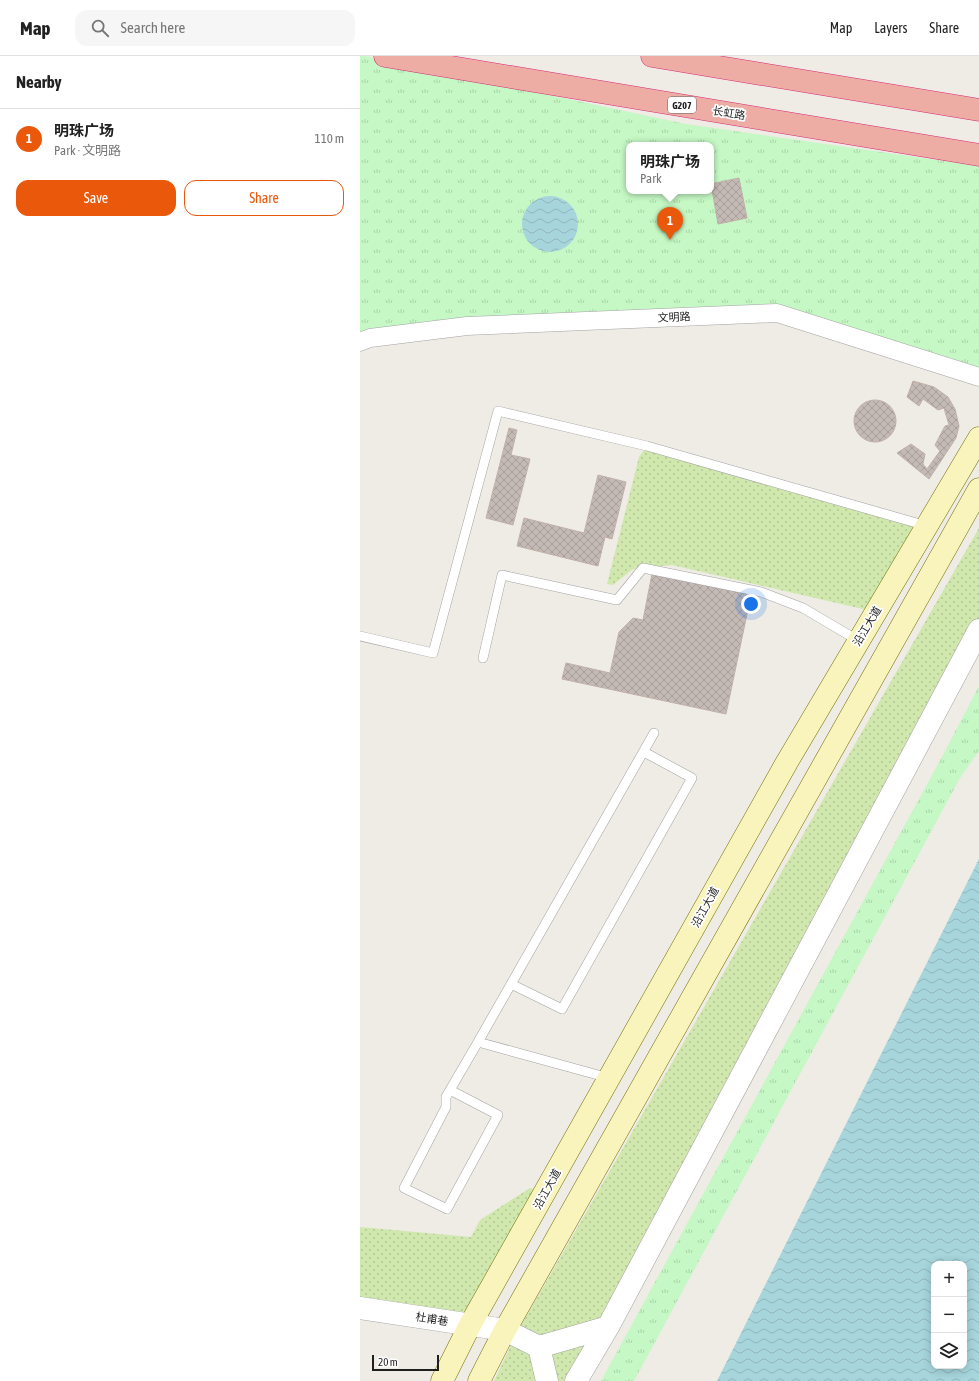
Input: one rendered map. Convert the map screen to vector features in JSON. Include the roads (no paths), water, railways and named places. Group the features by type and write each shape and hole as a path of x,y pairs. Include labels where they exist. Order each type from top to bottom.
{"highway":[{"name":"长虹路","path":"385,56 979,155"},
{"path":"652,56 979,110"}],"main road":[{"name":"沿江大道","path":"442,1381 470,1325 787,762 979,438"},
{"path":"479,1381 504,1330 979,489"}],"street":[{"name":"文明路","path":"360,342 370,338 467,326 777,313 979,377"},
{"path":"576,1381 608,1327 979,630"},
{"name":"杜甫巷","path":"360,1308 504,1330 539,1347"},
{"path":"547,1381 539,1347 608,1327"}],"lane":[{"path":"360,636 433,653 498,411 647,446 927,526"},
{"path":"483,658 502,575 617,600 643,568 761,592 803,608 859,640"},
{"path":"450,1090 498,1115 447,1209 404,1188 446,1107 446,1097 450,1090 478,1042 512,984 654,733"},
{"path":"512,984 562,1009 692,778 644,752"},
{"path":"478,1042 609,1078"}],"water":[{"path":"544,196 556,196 566,200 574,208 578,218 578,230 574,240 566,248 556,252 544,252 534,248 526,240 522,230 522,218 526,208 534,200"},
{"path":"979,859 979,1381 717,1381"}],"place":[{"name":"明珠广场","path":"670,240"}]}
